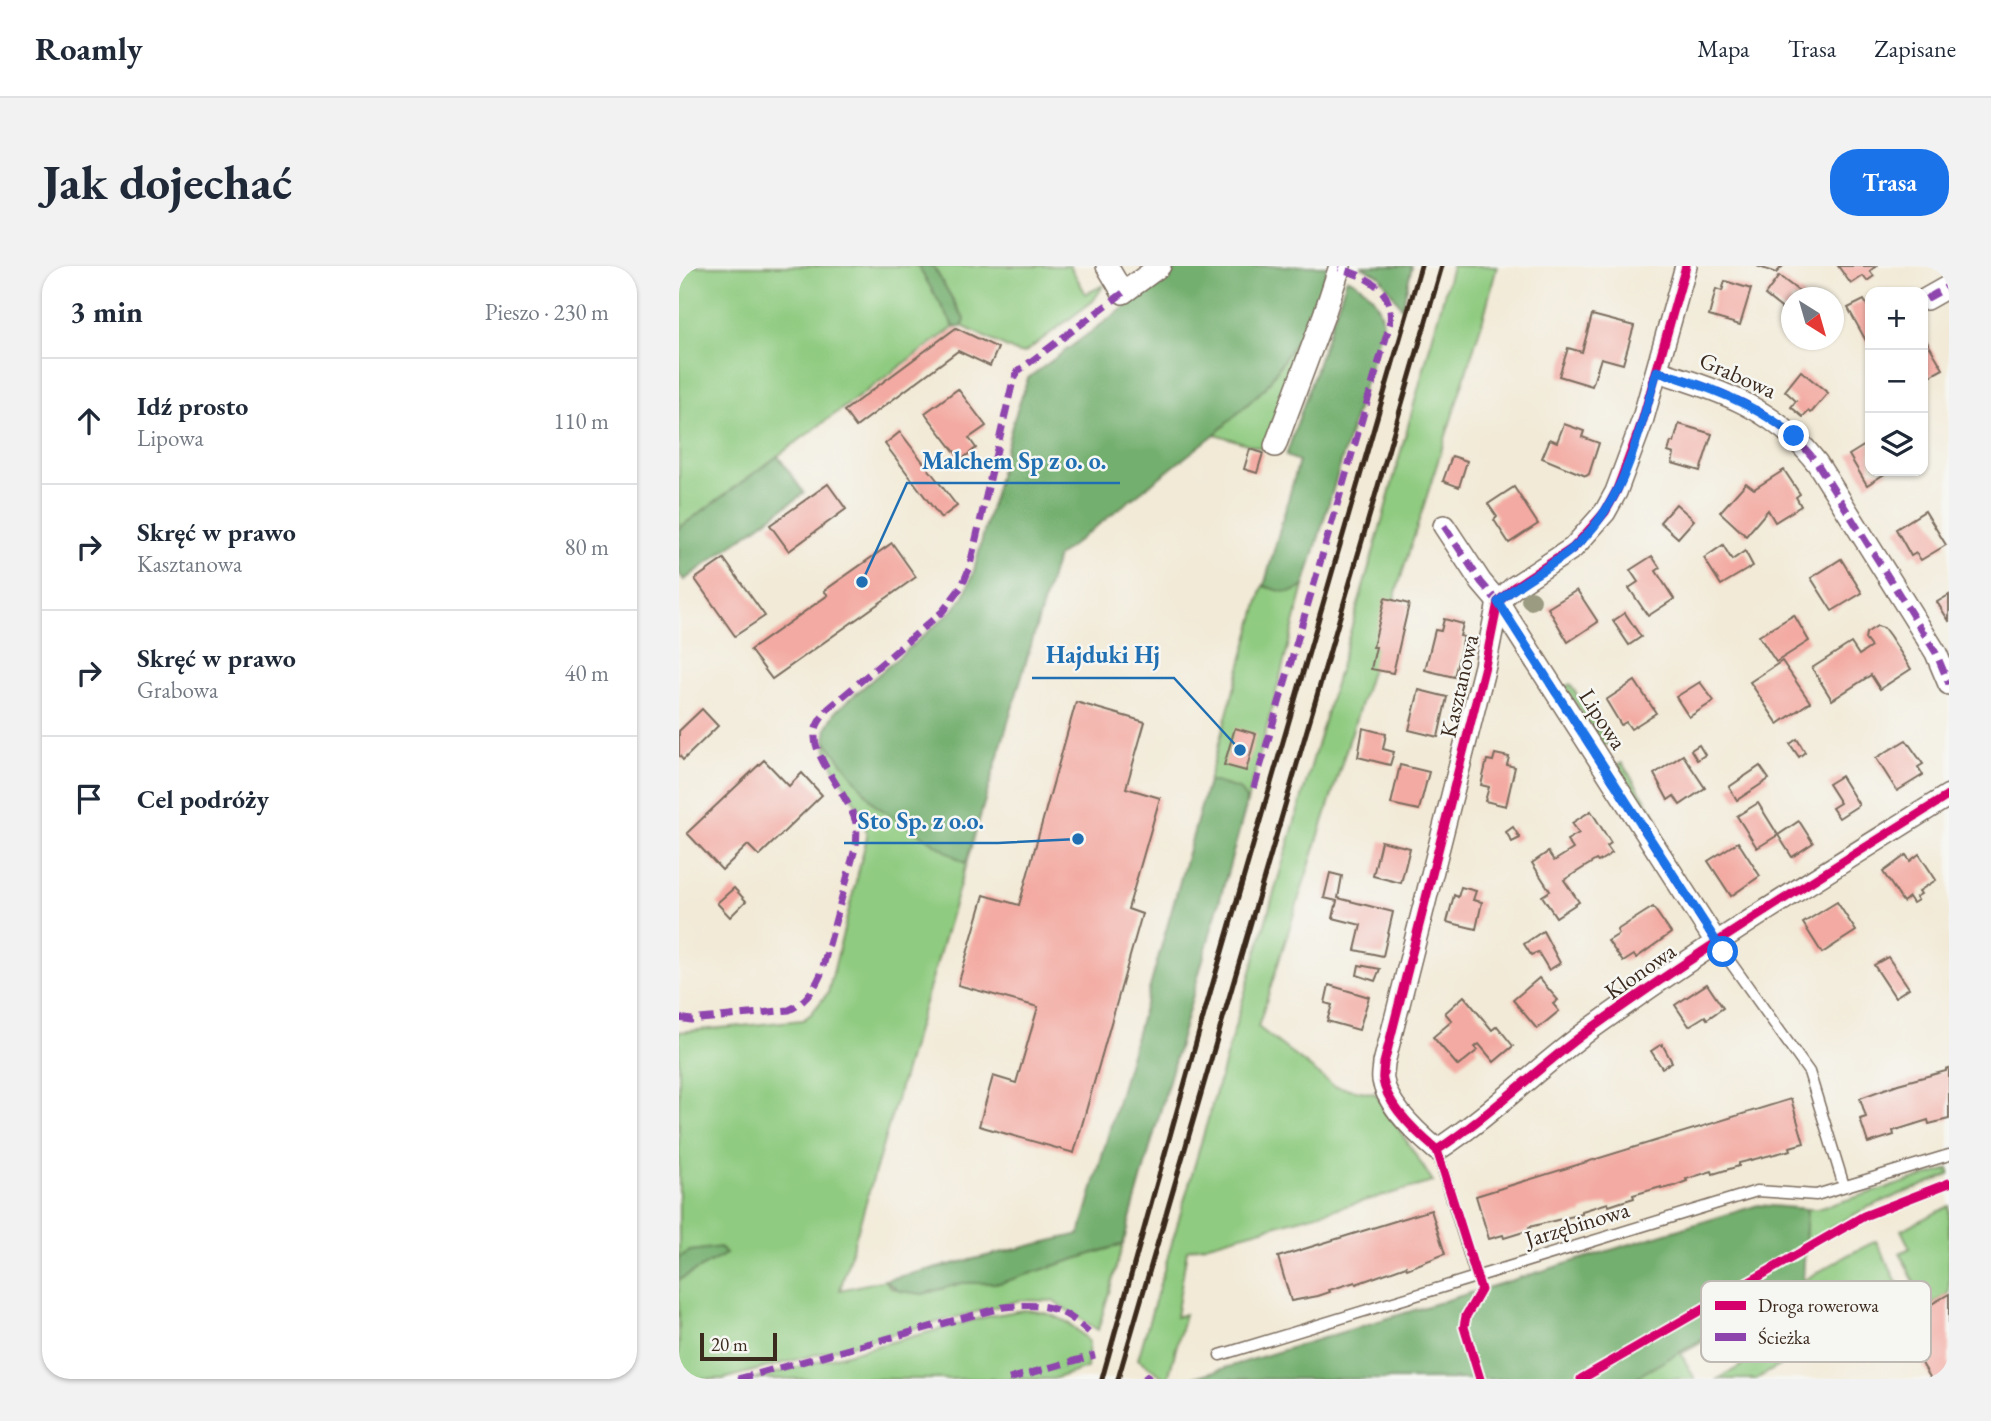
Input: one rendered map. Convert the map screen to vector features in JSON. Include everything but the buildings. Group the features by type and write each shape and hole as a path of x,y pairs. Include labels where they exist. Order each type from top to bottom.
{"street":[{"path":"1107,266 1123,293 1160,266"},
{"path":"1275,446 1340,266"},
{"path":"1498,602 1514,587 1573,548 1605,512 1625,470 1657,371 1686,266"},
{"path":"1928,298 1949,286"},
{"name":"Grabowa","path":"1657,371 1735,398 1765,414 1794,436 1817,463 1936,653 1949,684"},
{"name":"Lipowa","path":"1444,526 1481,582 1498,602 1716,942"},
{"name":"Kasztanowa","path":"1437,1150 1409,1124 1387,1091 1383,1079 1384,1063 1485,666 1498,602"},
{"name":"Klonowa","path":"1437,1150 1475,1123 1593,1027 1716,942 1949,795"}],"lane":[{"path":"1716,942 1809,1072 1844,1186"},
{"path":"1437,1150 1476,1277"},
{"name":"Jarzębinowa","path":"1220,1355 1757,1191 1807,1196 1949,1155"}],"green space":[{"path":"679,266 918,266 954,327 679,528"},
{"path":"918,266 933,266 965,321 962,326 954,327"},
{"path":"933,266 1070,266 1086,294 1104,285 1093,301 1024,353 1018,353 962,326 965,320"},
{"path":"1181,266 1327,268 1313,314 1266,387 1215,434 1057,557 966,864 875,805 825,740 827,727 836,711 952,611 964,596 973,574 1013,422 1028,378"},
{"path":"1361,266 1412,266 1402,308 1379,275"},
{"path":"1452,266 1497,266 1484,316 1258,1027 1334,1086 1376,1094 1433,1182 1187,1250 1176,1317 1185,1314 1166,1379 1138,1359 1372,557"},
{"path":"1347,278 1371,296 1379,308 1383,323 1304,586 1289,592 1279,591 1264,586 1299,461 1286,456"},
{"path":"1313,314 1263,449 1215,434 1266,387"},
{"path":"778,456 804,493 684,580 679,573 679,528"},
{"path":"1263,586 1294,591 1304,586 1245,810 1246,799 1228,786 1208,782"},
{"path":"1570,684 1608,743 1603,746 1565,687"},
{"path":"825,740 876,805 966,864 840,1290 885,1280 891,1288 923,1294 962,1283 1000,1283 1123,1244 1098,1330 1053,1301 1021,1300 723,1379 679,1379 679,1032 803,1020 828,993 867,837 860,812 833,765"},
{"path":"1622,763 1658,819 1652,822 1616,766"},
{"path":"1208,782 1239,789 1246,799 1245,810 1123,1244 1000,1283 962,1283 923,1294 899,1291 885,1280 1080,1234"},
{"path":"1949,1169 1949,1175 1866,1208 1805,1243 1807,1209 1817,1209"},
{"path":"1758,1205 1807,1209 1803,1281 1701,1281 1701,1340 1633,1379 1189,1379"},
{"path":"1949,1206 1949,1294 1933,1303 1931,1281 1914,1281 1900,1253 1910,1248 1901,1230"},
{"path":"1876,1241 1896,1281 1803,1281"},
{"path":"720,1247 726,1254 679,1280 679,1257 690,1251"},
{"path":"1023,1310 1051,1315 1068,1323 1082,1335 1089,1342 1087,1368 1053,1379 753,1379 989,1316"},
{"path":"1701,1340 1701,1343 1681,1354 1695,1379 1633,1379"},
{"path":"1748,1362 1786,1362 1756,1379 1718,1379"}],"railway":[{"path":"1102,1379 1206,1007 1421,266"},
{"path":"1118,1379 1442,266"}],"marked path":[{"path":"1254,788 1390,324 1388,301 1377,286 1339,268"},
{"path":"1928,298 1949,286"},
{"path":"679,1018 691,1020 789,1010 804,1000 815,986 821,974 857,834 856,823 847,801 819,754 815,733 817,727 828,709 942,612 962,586 969,569 1012,385 1018,371 1123,293"},
{"path":"1657,371 1725,394 1745,404 1765,415 1801,444 1817,463 1936,653 1949,684"},
{"path":"1444,526 1481,582 1498,602 1716,942"},
{"path":"738,1379 1004,1307 1030,1305 1050,1308 1069,1316 1089,1332"},
{"path":"1009,1379 1095,1355"},
{"path":"1145,1374 1149,1379"}],"cycle path":[{"path":"1437,1150 1413,1128 1390,1100 1383,1080 1384,1063 1485,666 1498,602 1514,587 1573,548 1605,512 1616,492 1642,422 1686,266"},
{"path":"1437,1150 1576,1040 1639,995 1771,907 1949,795"},
{"path":"1437,1150 1481,1290 1466,1316 1464,1327 1480,1379"},
{"path":"1751,1281 1864,1216 1949,1183"},
{"path":"1581,1379 1701,1310"}],"place":[{"name":"Malchem Sp z o. o.","path":"862,582"},
{"name":"Hajduki Hj","path":"1240,750"},
{"name":"Sto Sp. z o.o.","path":"1078,839"}],"route":[{"path":"1723,952 1553,692 1498,602 1514,587 1573,548 1605,512 1625,470 1657,371 1735,398 1765,414 1794,436"}]}
